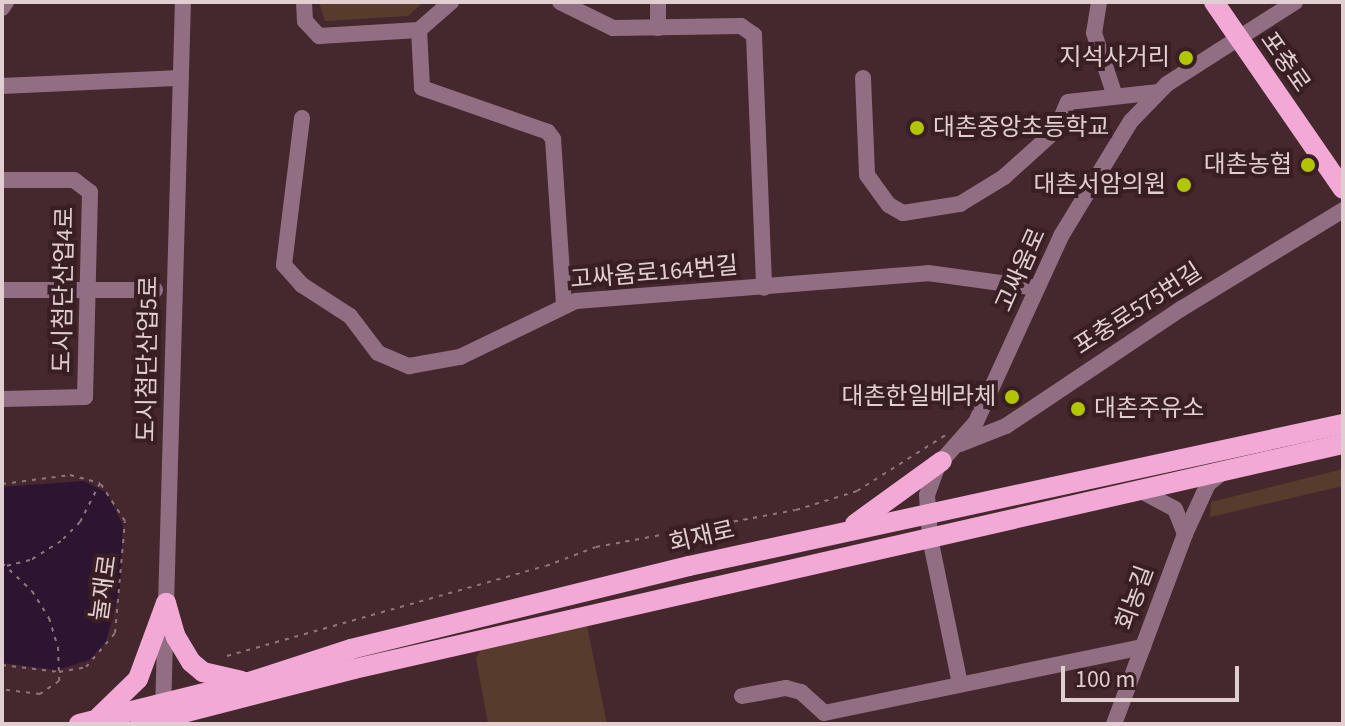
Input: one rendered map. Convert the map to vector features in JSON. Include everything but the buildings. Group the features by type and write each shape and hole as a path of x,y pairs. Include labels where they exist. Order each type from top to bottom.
{"main road":[{"name":"포충로","path":"1214,2 1343,189"},
{"name":"회재로","path":"140,724 249,682 351,649 847,529 1343,424"},
{"name":"회재로","path":"88,722 163,715 1343,444"},
{"path":"847,529 942,461"},
{"path":"166,603 176,637 191,662 203,672 249,682"},
{"path":"88,722 138,679 166,603"}],"street":[{"path":"2,8 6,2"},
{"name":"도시첨단산업5로","path":"163,715 183,2"},
{"path":"304,2 305,21 319,36 419,30 451,2"},
{"path":"560,2 609,27 741,26 754,35 764,288"},
{"path":"658,2 658,28"},
{"path":"1099,2 1094,33 1115,96"},
{"name":"고싸움로","path":"960,684 930,538 927,495 942,461 955,438 995,387 1037,288 1110,151 1158,92 1295,2"},
{"path":"419,30 422,88 548,132 553,139 564,303"},
{"path":"2,86 181,78"},
{"path":"863,78 867,175 889,205 903,213 944,208 976,195 1046,141 1065,116 1068,102 1158,92"},
{"name":"고싸움로164번길","path":"302,118 284,265 302,285 350,316 378,353 409,366 435,365 482,348 564,303 928,273 1037,288"},
{"name":"도시첨단산업4로","path":"2,180 74,180 90,192 85,397 2,399"},
{"name":"포충로575번길","path":"955,438 1006,426 1181,309 1343,210"},
{"path":"2,290 155,290"},
{"name":"회농길","path":"1114,724 1185,534 1208,484 1227,470"},
{"path":"1143,492 1175,509 1185,534"},
{"path":"742,696 786,688 801,692 824,713 1143,647"}],"path":[{"path":"227,656 546,566 596,547 796,510 857,491 955,438"},
{"path":"2,484 70,475 100,483"},
{"name":"눌재로","path":"2,665 59,672 86,667 99,658 117,624 125,521 100,483 80,522 61,541 30,560 6,566"},
{"name":"눌재로","path":"2,563 32,591 49,618 59,672 59,681 40,694 2,689"}],"shaded area":[{"path":"319,2 424,2 408,16 325,21"},
{"path":"1343,469 1343,486 1210,517 1211,502"},
{"path":"84,481 107,493 123,525 120,588 106,642 89,660 57,670 2,663 2,487"},
{"path":"587,626 607,724 488,724 476,658 481,649"}],"place":[{"name":"지석사거리","path":"1186,58"},
{"name":"대촌중앙초등학교","path":"917,128"},
{"name":"대촌농협","path":"1308,165"},
{"name":"대촌서암의원","path":"1184,185"},
{"name":"대촌한일베라체","path":"1012,397"},
{"name":"대촌주유소","path":"1078,409"}]}
